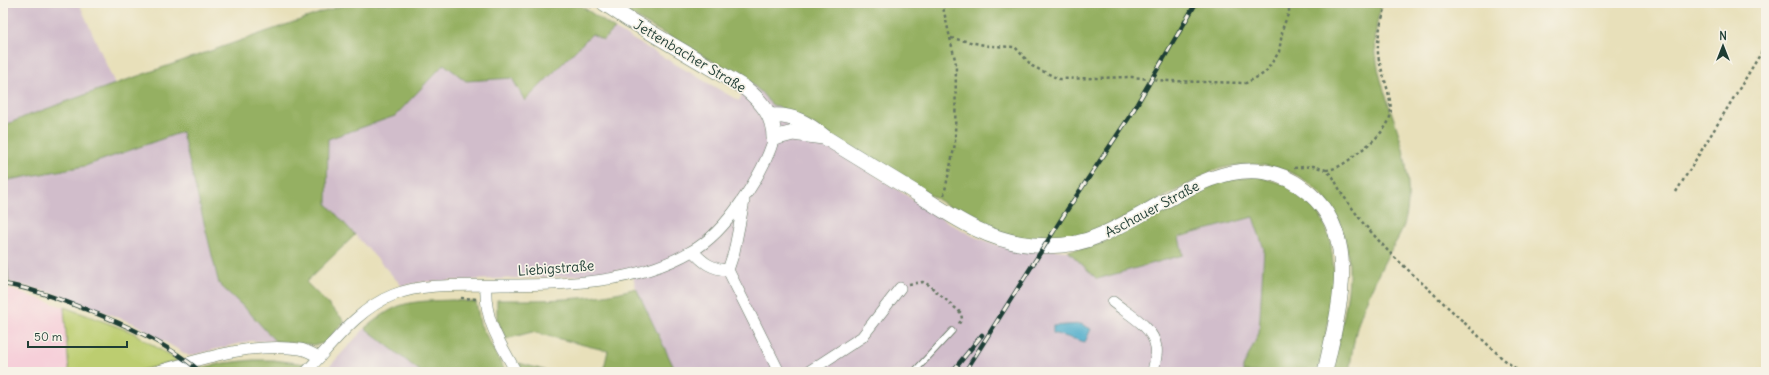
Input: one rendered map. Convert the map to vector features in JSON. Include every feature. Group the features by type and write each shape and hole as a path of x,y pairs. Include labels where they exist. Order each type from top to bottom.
{"street":[{"name":"Jettenbacher Straße","path":"604,3 756,96 771,116 774,127 774,138"},
{"name":"Aschauer Straße","path":"771,116 782,115 799,119 812,126 826,138 976,230 1020,244 1055,246 1084,242 1100,236 1219,175 1243,170 1279,175 1289,178 1316,199 1330,220 1338,238 1342,262 1342,284 1325,372"},
{"name":"Aschauer Straße","path":"774,138 793,133 826,138"},
{"name":"Liebigstraße","path":"306,372 358,317 375,303 394,294 431,287 535,285 614,278 662,266 693,251 712,237 730,218 768,157 774,138"},
{"path":"745,196 734,252 728,270 779,372"},
{"path":"693,251 701,261 710,266 728,270"},
{"path":"486,286 485,299 489,321 516,372"},
{"path":"808,372 862,337 900,288"},
{"path":"1113,302 1146,327 1153,336 1157,348 1153,372"},
{"path":"155,372 226,353 269,348 301,349 320,358"}],"lane":[{"path":"914,372 952,331"}],"path":[{"path":"941,209 955,144 956,64 942,3"},
{"path":"951,38 989,46 1015,47 1032,66 1059,79 1132,77 1168,81 1246,83 1265,73 1280,52 1283,27 1289,12 1289,3"},
{"path":"1279,175 1289,169 1301,166 1313,166 1326,170 1335,170 1363,149 1386,126 1390,119 1390,104 1381,68 1378,41 1381,21 1387,3"},
{"path":"1676,192 1766,45"},
{"path":"1326,170 1333,177 1342,194 1363,223 1389,252 1501,357 1520,372"},
{"path":"900,288 923,282 930,285 961,313 962,319 952,331"}],"shaded area":[{"path":"3,3 79,3 115,84 3,126"},
{"path":"615,29 739,101 748,81 761,92 771,104 799,117 858,164 951,224 975,237 998,245 1068,251 1183,254 1178,238 1253,217 1264,248 1259,333 1243,367 1243,372 676,372 636,288 631,269 574,276 422,282 402,286 327,204 328,139 395,116 444,64 466,81 512,78 525,100 592,34 603,40"},
{"path":"182,131 219,284 249,312 275,341 250,341 189,356 133,323 52,293 9,282 3,227 3,181 85,166"},
{"path":"3,287 64,307 69,372 3,372"},
{"path":"365,328 421,372 333,372 328,368"}],"green space":[{"path":"349,3 577,3 615,29 603,40 592,34 525,101 512,78 466,81 444,64 395,116 328,139 327,204 355,235 306,282 345,321 325,343 316,345 275,341 249,312 219,284 182,132 85,166 3,181 3,126 115,84"},
{"path":"613,3 1383,3 1377,26 1376,48 1378,69 1404,152 1408,180 1408,206 1403,229 1381,269 1360,318 1349,372 1332,372 1344,318 1348,290 1349,264 1344,238 1336,215 1323,196 1306,181 1287,171 1265,165 1241,165 1215,170 1098,232 1042,242 995,234 799,117 771,104 761,92 748,81 633,16"},
{"path":"1256,176 1294,187 1319,212 1330,238 1336,287 1318,372 1243,372 1243,367 1259,333 1264,249 1253,217 1179,237 1183,255 1097,279 1068,251 1102,243 1214,182"},
{"path":"3,227 9,282 3,281"},
{"path":"636,288 676,372 603,372 608,351 532,332 506,339 497,320 497,300 550,300 585,298"},
{"path":"453,300 476,302 480,324 506,372 421,372 365,328 399,306 419,302"},
{"path":"64,307 132,332 178,361 133,372 69,372"},
{"path":"253,360 273,360 306,364 298,372 204,372 200,368 224,363"},
{"path":"519,363 551,372 523,372"}],"water":[{"path":"1081,324 1091,329 1085,342 1053,333 1053,326"}],"railway":[{"path":"965,372 1069,207 1130,116 1196,3"},
{"path":"3,284 45,294 116,322 146,336 174,352 201,372"},
{"path":"952,372 982,335"}]}
